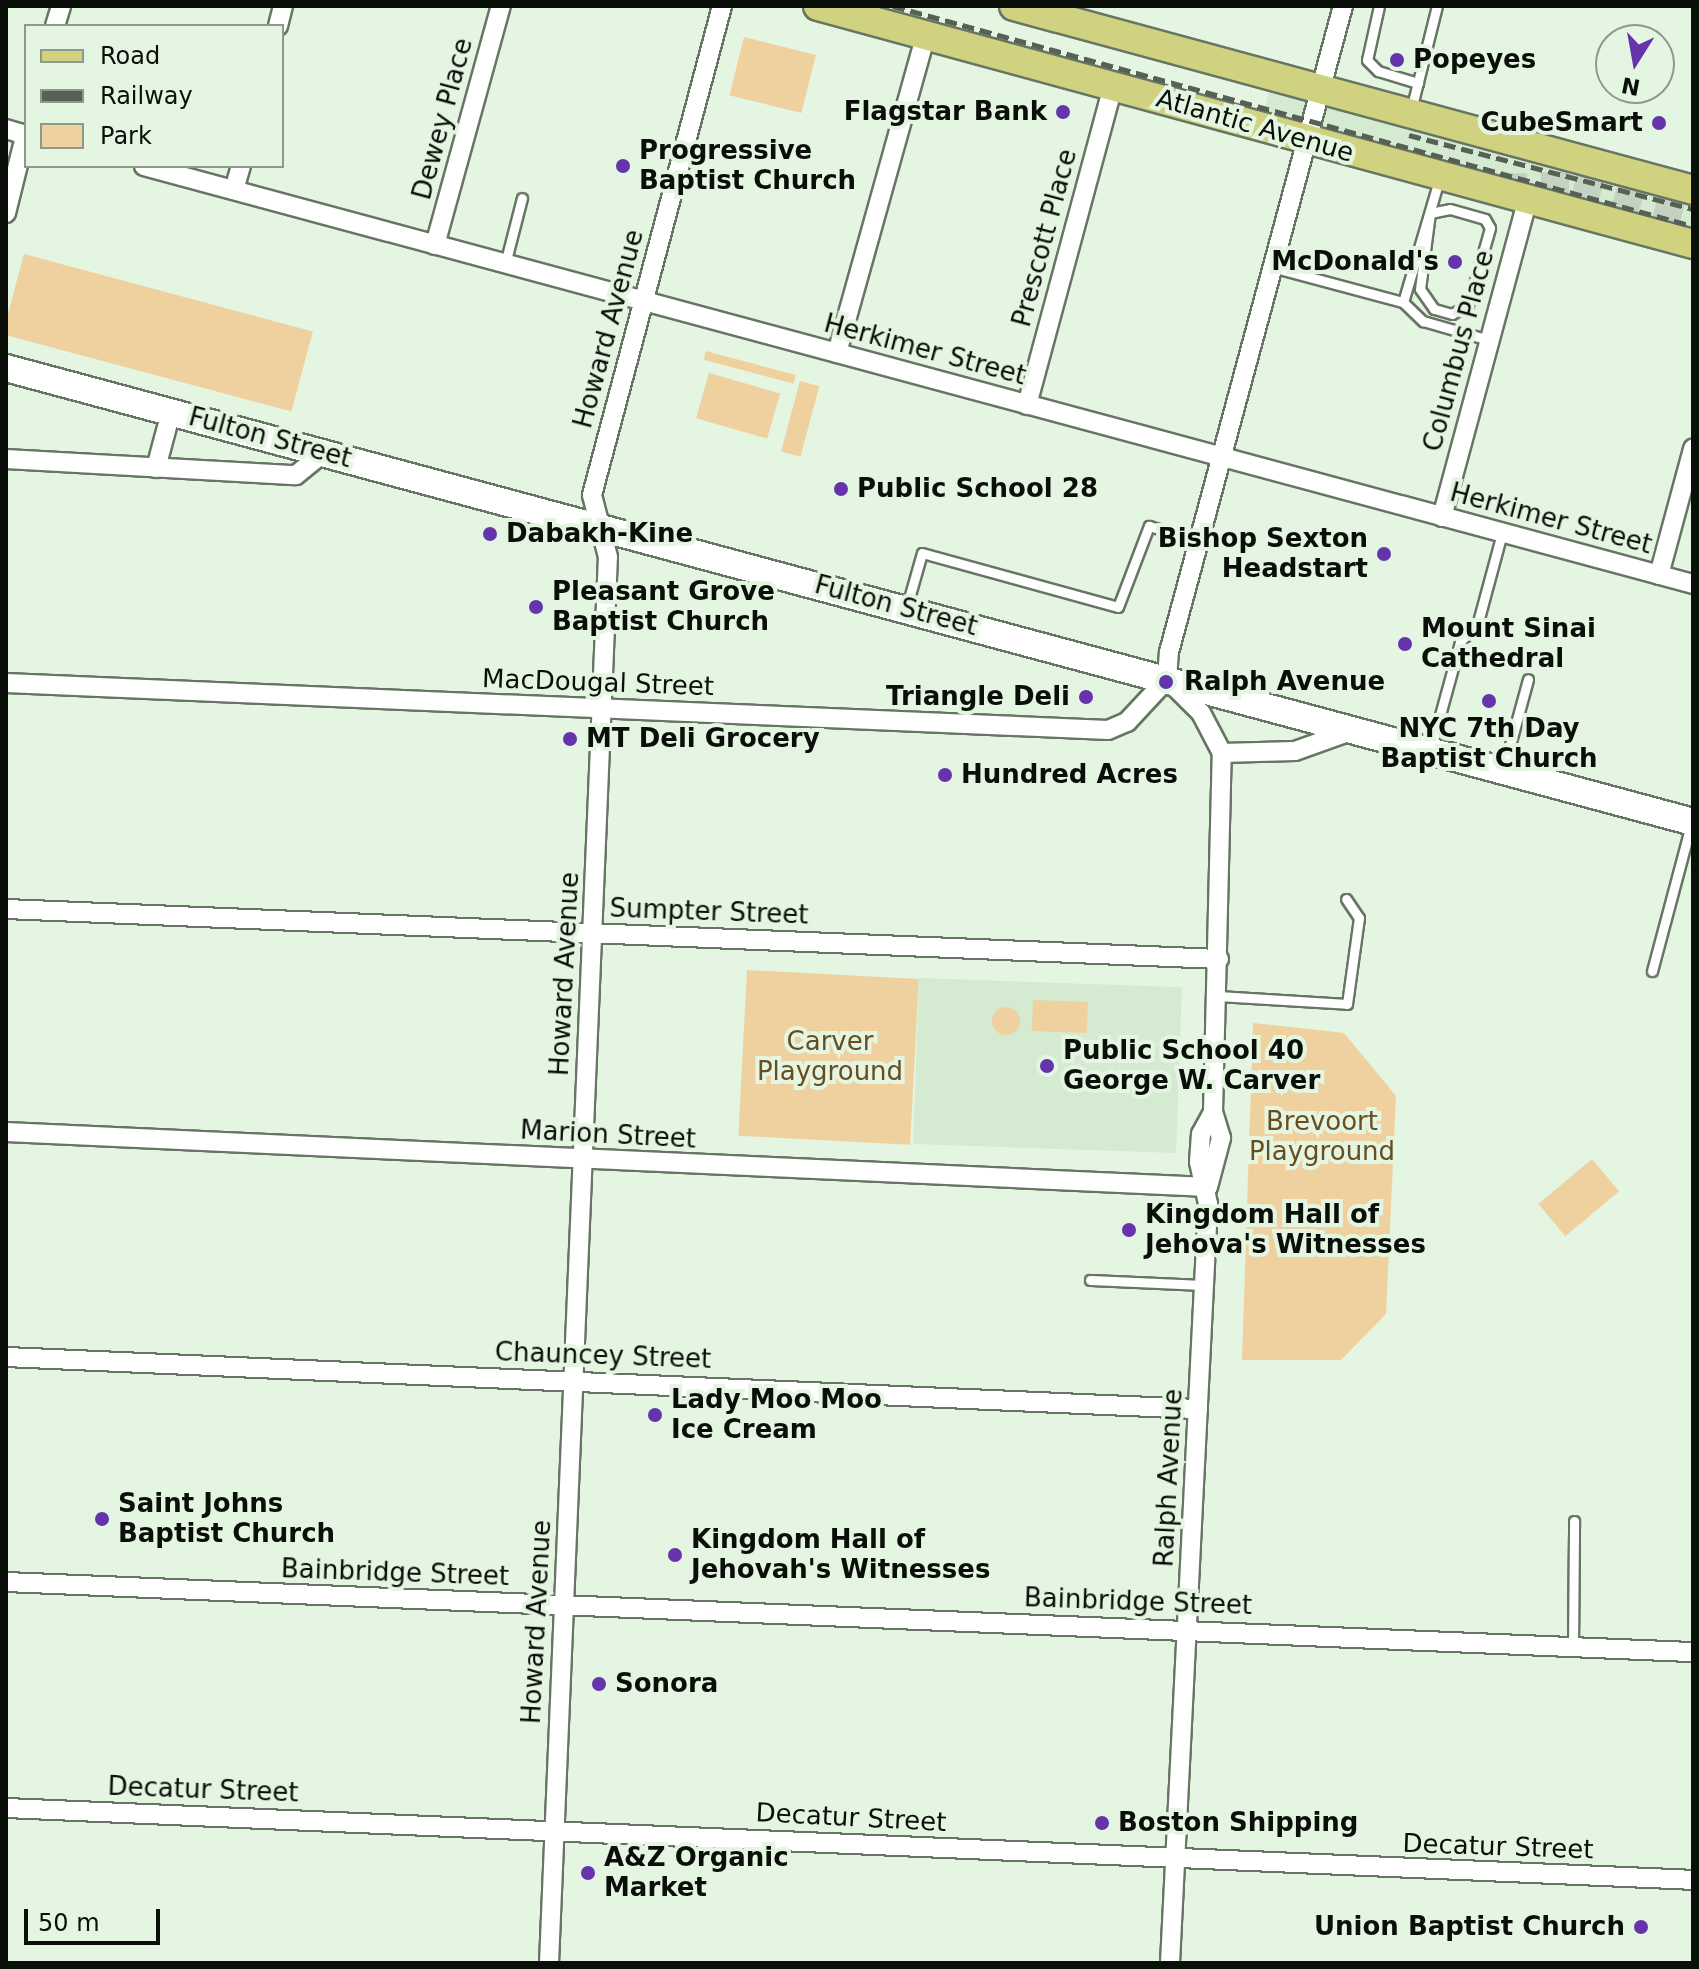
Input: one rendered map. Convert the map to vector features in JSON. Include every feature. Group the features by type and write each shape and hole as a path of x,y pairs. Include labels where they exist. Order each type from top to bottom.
{"main road":[{"name":"Atlantic Avenue","path":"818,6 1693,244"},
{"name":"Atlantic Avenue","path":"1024,7 1083,15 1321,89 1693,190"},
{"name":"Fulton Street","path":"6,368 1692,821"}],"street":[{"name":"Dewey Place","path":"435,245 501,6"},
{"name":"Howard Avenue","path":"549,1963 608,557 592,495 722,6"},
{"path":"1167,679 1199,541 1343,6"},
{"path":"837,353 926,35"},
{"name":"Prescott Place","path":"1027,405 1113,86"},
{"path":"6,213 24,142"},
{"name":"Herkimer Street","path":"152,168 1693,584"},
{"path":"234,190 240,168"},
{"name":"Columbus Place","path":"1442,517 1528,199"},
{"path":"156,468 171,412"},
{"path":"1659,575 1693,449"},
{"path":"6,459 296,475 324,452"},
{"name":"MacDougal Street","path":"6,683 1108,730 1127,722 1167,679"},
{"name":"Ralph Avenue","path":"1167,679 1201,713 1222,753 1213,1112 1220,1163 1208,1187 1170,1963"},
{"path":"1222,753 1295,751 1354,730"},
{"name":"Sumpter Street","path":"6,909 1219,959"},
{"name":"Marion Street","path":"6,1132 1208,1187"},
{"name":"Chauncey Street","path":"6,1357 1198,1409"},
{"name":"Bainbridge Street","path":"6,1582 1693,1652"},
{"name":"Decatur Street","path":"6,1808 1693,1880"}],"lane":[{"path":"1379,6 1367,60 1378,71 1418,83"},
{"path":"1411,113 1437,6"},
{"path":"1403,302 1440,177"},
{"path":"505,264 522,198"},
{"path":"1430,213 1480,217 1490,228 1470,300 1458,313 1434,309 1420,289 1430,213"},
{"path":"1272,267 1403,302 1423,321 1489,340"},
{"path":"906,609 922,553 1118,607 1149,526 1199,541"},
{"path":"1431,751 1460,642 1478,622 1502,533"},
{"path":"1503,770 1528,679"},
{"path":"1652,971 1692,821"},
{"path":"1218,996 1347,1004 1359,918 1346,899"},
{"path":"1090,1280 1204,1285"},
{"path":"1573,1646 1574,1521"}],"shaded area":[{"path":"1269,91 1693,200 1693,228 1264,113"},
{"name":"Public School 40 George W. Carver","path":"919,978 1182,987 1176,1153 913,1144"}],"green space":[{"path":"744,37 816,55 801,113 729,95"},
{"path":"24,254 313,331 291,412 6,335 6,321"},
{"path":"706,351 796,375 794,384 704,360"},
{"path":"709,373 780,393 767,439 696,418"},
{"path":"800,381 819,386 800,457 781,452"},
{"name":"Carver Playground","path":"747,970 919,979 910,1145 738,1136"},
{"path":"1033,1000 1088,1002 1087,1033 1032,1031"},
{"path":"1006,1007 1016,1011 1020,1021 1016,1031 1006,1035 996,1031 992,1021 996,1011"},
{"name":"Brevoort Playground","path":"1253,1023 1344,1033 1396,1096 1386,1314 1341,1360 1242,1360"},
{"path":"1592,1159 1619,1191 1565,1236 1538,1204"}],"tunnel":[{"path":"1499,188 1574,185 1693,217"}],"railway":[{"path":"893,6 1693,226"},
{"path":"1409,135 1693,209"}],"place":[{"name":"Popeyes","path":"1397,60"},
{"name":"Flagstar Bank","path":"1063,112"},
{"name":"CubeSmart","path":"1659,123"},
{"name":"Progressive Baptist Church","path":"623,166"},
{"name":"McDonald's","path":"1455,262"},
{"name":"Public School 28","path":"841,489"},
{"name":"Dabakh-Kine","path":"490,534"},
{"name":"Bishop Sexton Headstart","path":"1384,554"},
{"name":"Pleasant Grove Baptist Church","path":"536,607"},
{"name":"Mount Sinai Cathedral","path":"1405,644"},
{"name":"Ralph Avenue","path":"1166,682"},
{"name":"Triangle Deli","path":"1086,697"},
{"name":"NYC 7th Day Baptist Church","path":"1489,701"},
{"name":"MT Deli Grocery","path":"570,739"},
{"name":"Hundred Acres","path":"945,775"},
{"name":"Public School 40 George W. Carver","path":"1047,1066"},
{"name":"Kingdom Hall of Jehova's Witnesses","path":"1129,1230"},
{"name":"Lady Moo Moo Ice Cream","path":"655,1415"},
{"name":"Saint Johns Baptist Church","path":"102,1519"},
{"name":"Kingdom Hall of Jehovah's Witnesses","path":"675,1555"},
{"name":"Sonora","path":"599,1684"},
{"name":"Boston Shipping","path":"1102,1823"},
{"name":"A&Z Organic Market","path":"588,1873"},
{"name":"Union Baptist Church","path":"1641,1927"}]}
